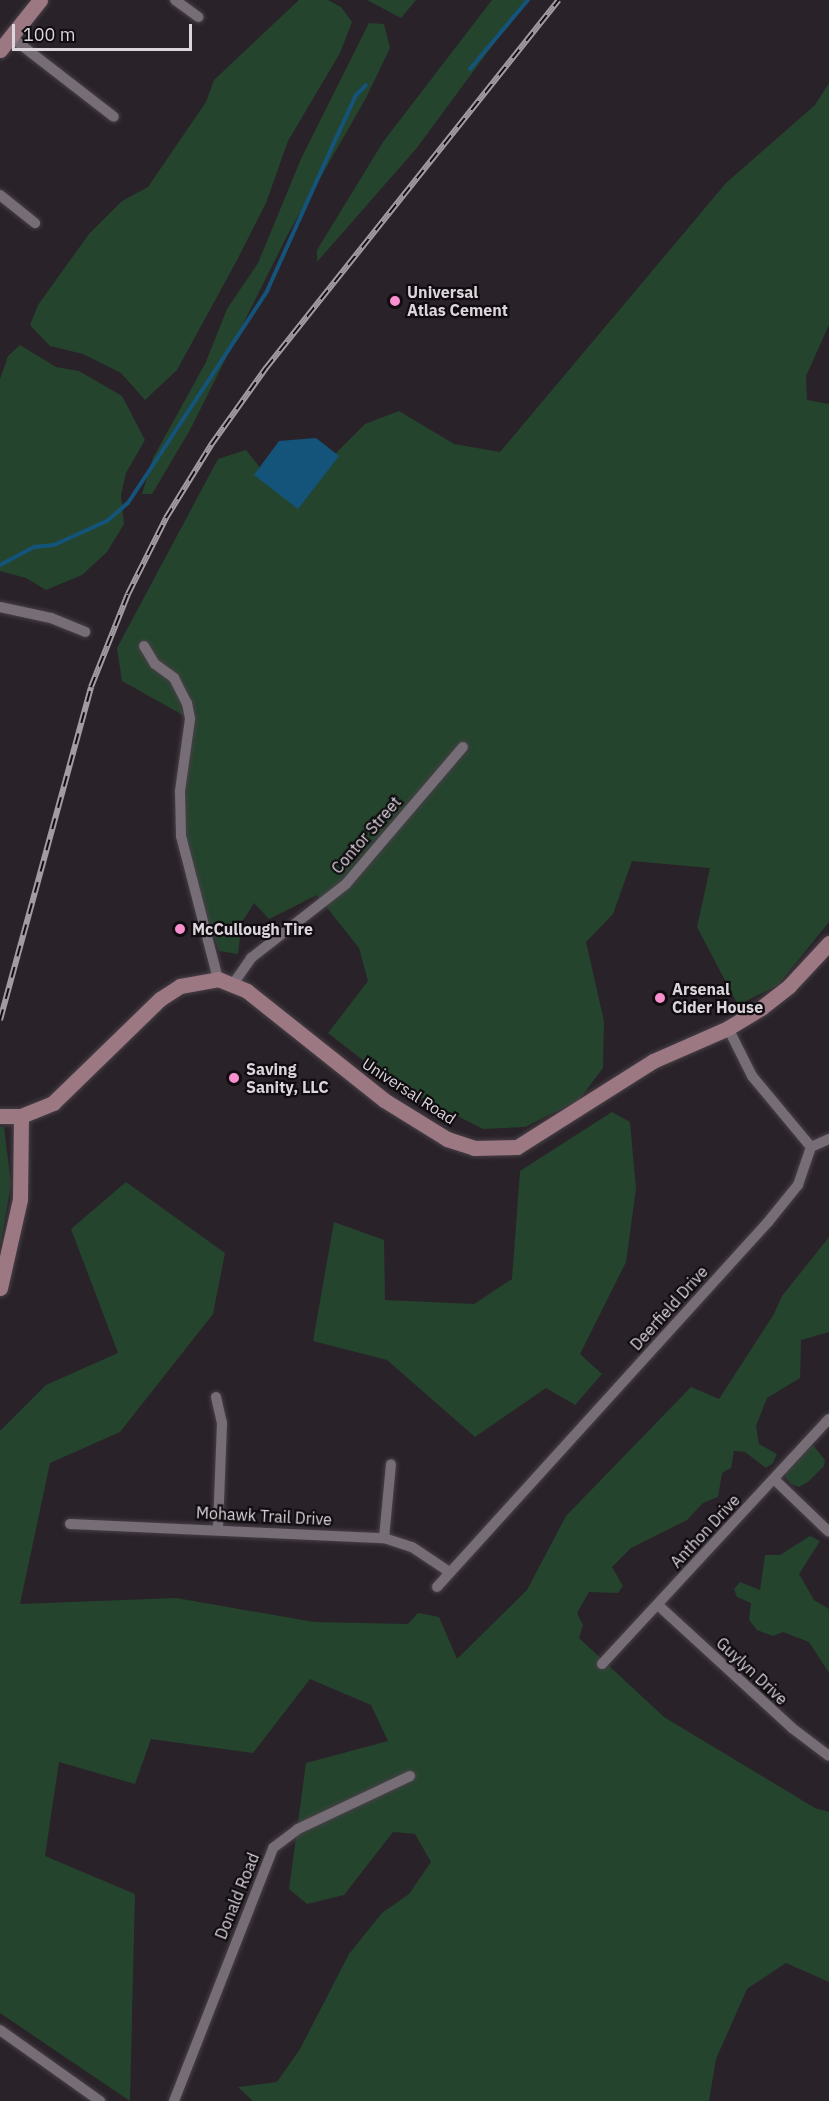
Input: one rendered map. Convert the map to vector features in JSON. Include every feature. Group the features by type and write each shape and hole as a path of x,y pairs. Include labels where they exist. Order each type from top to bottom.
{"street":[{"path":"0,50 40,0"},
{"path":"175,0 198,17"},
{"path":"11,37 114,117"},
{"path":"0,195 35,223"},
{"path":"0,607 51,618 85,632"},
{"path":"1,1116 21,1116 53,1103 169,992 218,979 181,836 180,792 190,718 187,703 174,678 155,664 144,646"},
{"name":"Contor Street","path":"233,984 251,958 346,884 464,747"},
{"name":"Universal Road","path":"218,979 233,984 261,1002 384,1100 447,1139 474,1148 517,1147 653,1061 728,1028 789,986 829,943"},
{"path":"728,1028 752,1076 811,1147 829,1139"},
{"path":"0,1288 20,1199 21,1116"},
{"name":"Deerfield Drive","path":"436,1587 448,1571 768,1222 798,1185 811,1147"},
{"path":"216,1397 222,1423 218,1528"},
{"name":"Anthon Drive","path":"602,1664 829,1419"},
{"path":"384,1538 391,1464"},
{"path":"774,1479 829,1532"},
{"name":"Mohawk Trail Drive","path":"70,1524 218,1528 384,1538 412,1547 448,1571"},
{"name":"Guylyn Drive","path":"658,1605 792,1728 829,1756"},
{"name":"Donald Road","path":"174,2101 273,1848 298,1829 410,1776"},
{"path":"0,2030 100,2101"}],"green space":[{"path":"299,0 328,0 341,7 352,22 340,53 288,141 266,203 177,370 145,400 121,373 83,354 50,346 30,325 38,305 89,234 122,201 148,187 206,102 214,80"},
{"path":"367,0 416,0 401,18"},
{"path":"492,0 526,0 416,149 317,262 317,250 383,142"},
{"path":"369,23 384,24 390,48 366,98 289,232 190,430 152,494 142,494 153,458 205,364 227,309 258,263 301,159"},
{"path":"829,83 829,325 806,376 807,400 829,404 829,922 778,985 738,1005 697,927 710,868 632,861 613,914 586,942 604,1021 603,1068 579,1100 525,1127 483,1129 391,1082 328,1033 368,981 359,948 317,895 269,919 254,903 242,922 238,954 219,951 175,824 190,719 122,681 117,648 218,459 246,450 273,484 296,493 365,424 399,411 454,444 500,452 726,183 815,105"},
{"path":"20,345 56,367 79,371 122,396 145,440 126,473 121,495 124,524 107,552 82,575 46,590 26,578 0,571 0,379 8,356"},
{"path":"612,1112 630,1122 636,1189 626,1262 580,1354 602,1374 575,1405 546,1388 475,1437 387,1360 313,1341 334,1222 384,1240 385,1300 474,1304 512,1279 520,1171"},
{"path":"0,1127 4,1127 11,1184 0,1247"},
{"path":"126,1182 225,1253 213,1314 120,1432 50,1463 20,1604 176,1598 314,1622 408,1624 418,1613 439,1617 457,1659 527,1590 566,1516 691,1387 719,1399 774,1314 782,1296 829,1237 829,1332 801,1340 800,1378 767,1398 756,1426 759,1444 777,1454 773,1463 766,1468 745,1452 734,1451 731,1468 722,1473 718,1497 703,1503 687,1520 631,1548 612,1567 623,1586 618,1593 589,1592 577,1613 583,1625 579,1638 664,1717 815,1808 829,1812 829,1982 786,1963 747,1989 716,2059 709,2101 253,2101 238,2087 277,2082 300,2049 349,1954 382,1913 409,1894 431,1862 415,1834 393,1832 344,1895 307,1904 289,1889 306,1763 388,1741 371,1705 310,1679 253,1753 151,1739 135,1784 59,1762 45,1856 135,1894 130,2101 0,2013 0,1431 46,1385 118,1353 71,1229"},
{"path":"813,1445 825,1460 824,1466 808,1482 799,1487 791,1484 785,1477 786,1470"},
{"path":"810,1536 820,1541 799,1574 814,1600 829,1609 829,1673 809,1642 783,1632 773,1636 757,1630 749,1620 751,1603 737,1597 734,1589 740,1582 760,1590 765,1555 780,1555"}],"water":[{"path":"316,438 339,456 298,509 254,475 279,441"}],"waterway":[{"path":"470,69 528,0"},
{"path":"0,565 34,547 54,545 107,521 128,503 267,291 356,95 366,85"}],"railway":[{"path":"0,1020 91,687 128,594 166,518 211,445 266,368 559,0"}],"place":[{"name":"Universal Atlas Cement","path":"395,301"},
{"name":"McCullough Tire","path":"180,929"},
{"name":"Arsenal Cider House","path":"660,998"},
{"name":"Saving Sanity, LLC","path":"234,1078"}]}
